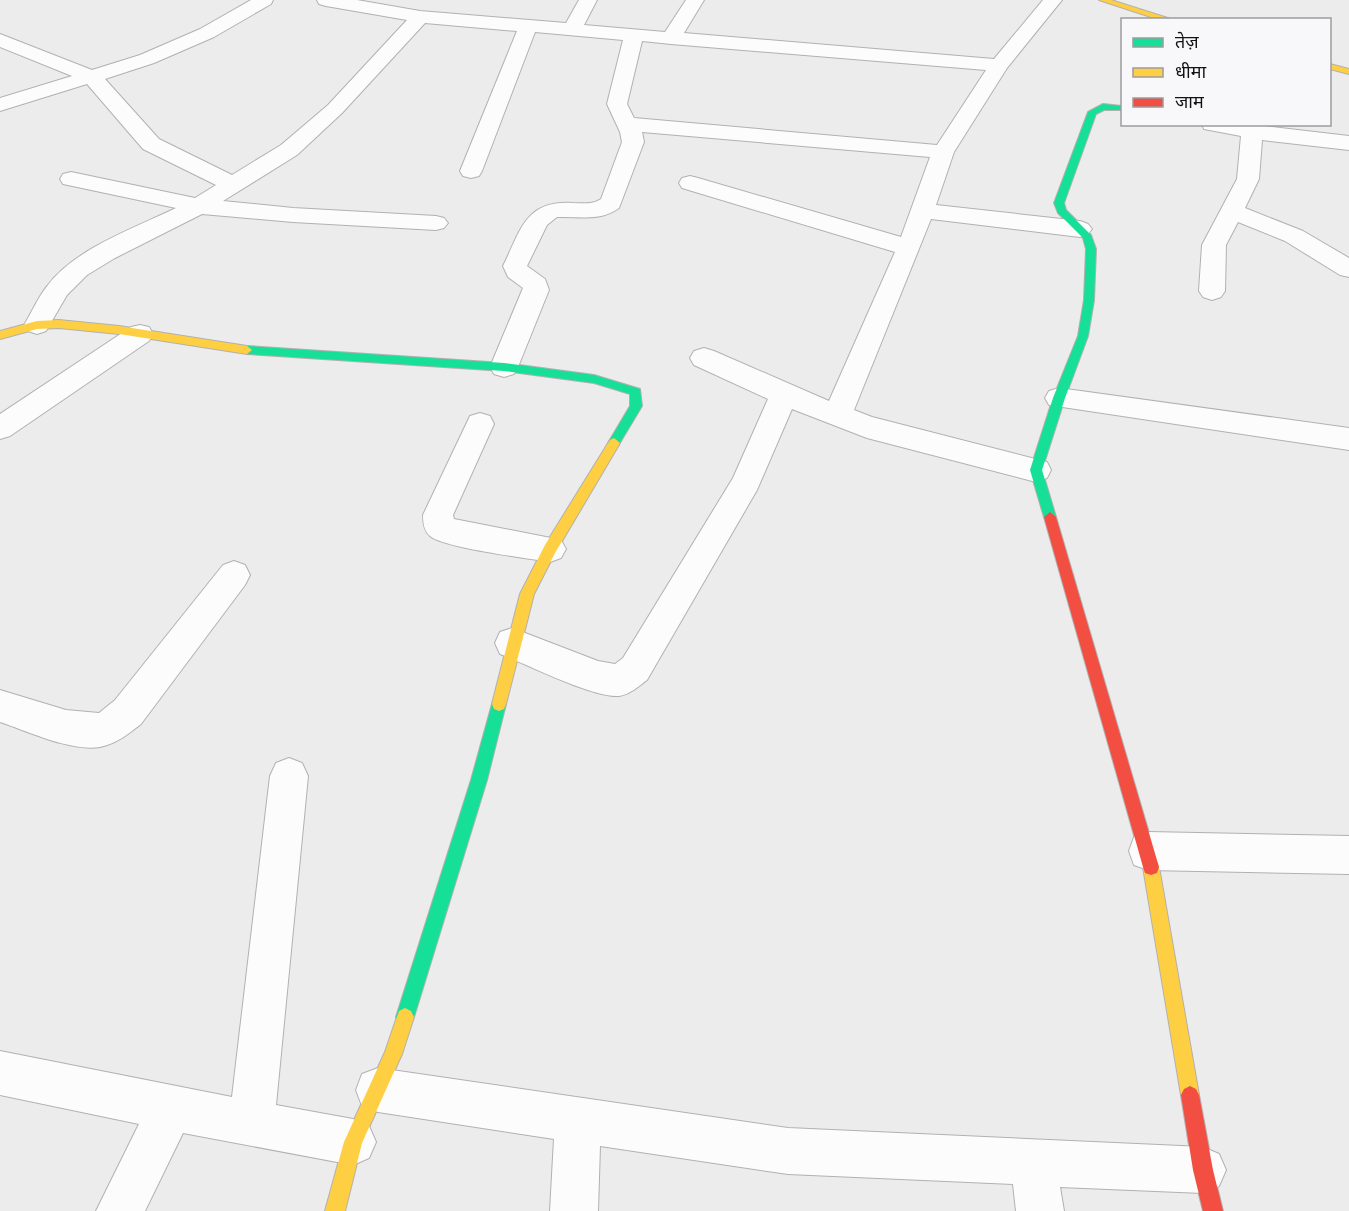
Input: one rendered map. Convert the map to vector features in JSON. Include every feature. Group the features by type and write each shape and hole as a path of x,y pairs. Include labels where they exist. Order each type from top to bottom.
{"street":[{"path":"0,105 92,78 181,46 264,0"},
{"path":"326,0 420,17 999,65"},
{"path":"572,30 588,0"},
{"path":"671,38 695,0"},
{"path":"837,416 909,248 943,152 999,65 1053,0"},
{"path":"1103,0 1163,18"},
{"path":"37,325 57,290 78,269 106,252 199,206 289,150 334,109 420,17"},
{"path":"471,171 528,26"},
{"path":"504,367 536,290 536,285 517,271 515,266 540,217 555,210 607,208 611,203 633,142 633,135 616,104 634,35"},
{"path":"0,40 92,78 151,144 234,185"},
{"path":"1331,67 1349,72"},
{"path":"378,1090 788,1151 1034,1162 1208,1191 1148,851 1035,470 1083,336 1089,300 1091,249 1088,237 1062,211 1059,203 1092,112 1103,106 1121,108"},
{"path":"626,124 943,152"},
{"path":"1222,126 1252,132 1349,143"},
{"path":"1212,291 1214,245 1232,212 1250,170 1252,132"},
{"path":"71,179 199,206 292,215 436,223"},
{"path":"690,183 909,248"},
{"path":"922,212 1080,229"},
{"path":"1232,212 1294,236 1349,269"},
{"path":"0,335 37,325 59,324 240,350 504,367 594,379 636,392 636,405 550,549 526,594 479,780 393,1054 352,1142 335,1211"},
{"path":"0,428 140,334"},
{"path":"704,358 784,395 867,427 1035,470"},
{"path":"512,643 597,677 619,680 635,669 746,482 784,395"},
{"path":"1059,398 1349,439"},
{"path":"480,424 438,515 439,526 447,531 550,549"},
{"path":"0,706 83,730 101,730 116,722 128,712 234,575"},
{"path":"252,1122 289,776"},
{"path":"1148,851 1349,855"},
{"path":"0,1074 352,1142"},
{"path":"120,1211 171,1108"},
{"path":"574,1211 578,1119"},
{"path":"1034,1162 1040,1211"}],"traffic: fast":[{"path":"1050,517 1036,470 1059,398 1083,336 1089,300 1091,249 1088,237 1061,211 1059,203 1092,112 1103,107 1121,108"},
{"path":"247,350 504,367 594,379 636,392 636,406 614,443"},
{"path":"405,1017 479,780 499,704"}],"traffic: slow":[{"path":"1103,0 1163,18"},
{"path":"1331,66 1349,72"},
{"path":"0,335 37,325 59,324 119,330 247,350"},
{"path":"499,704 527,594 550,549 614,443"},
{"path":"1151,867 1190,1095"},
{"path":"335,1211 353,1142 393,1054 405,1017"}],"traffic: jam":[{"path":"1050,517 1151,867"},
{"path":"1190,1095 1203,1170 1213,1211"}]}
